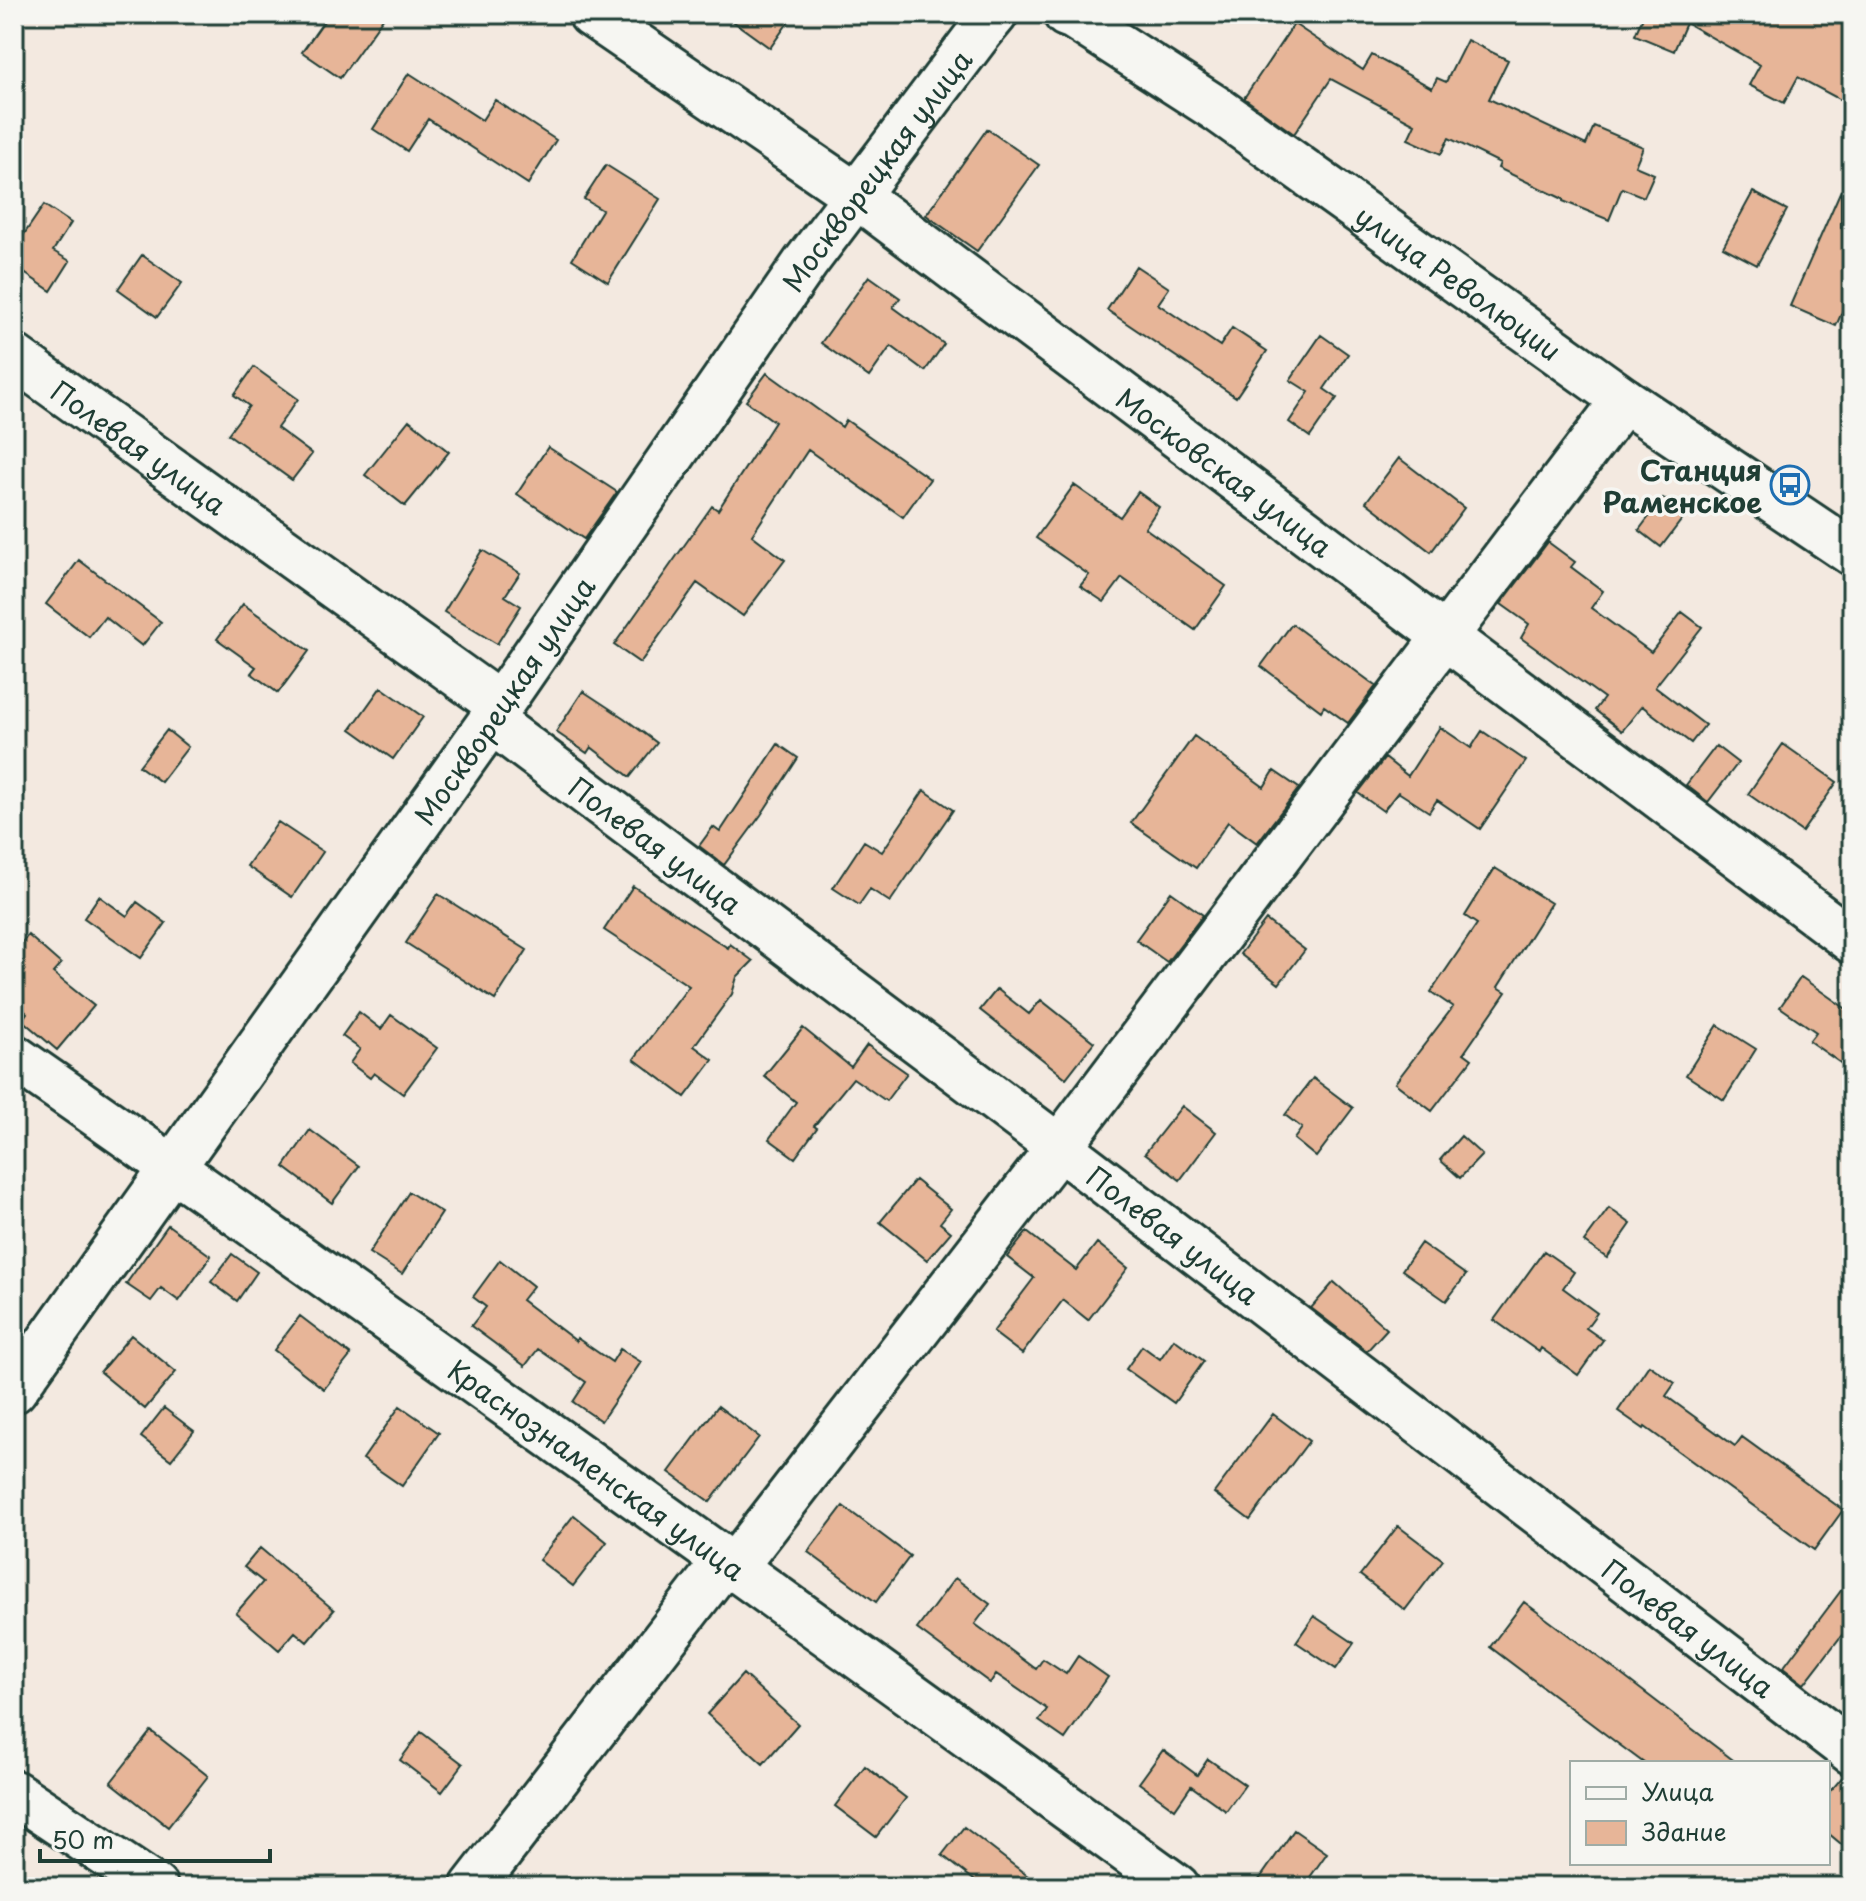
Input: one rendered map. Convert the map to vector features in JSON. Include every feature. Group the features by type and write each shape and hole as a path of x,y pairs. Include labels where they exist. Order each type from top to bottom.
{"street":[{"name":"Московская улица","path":"591,14 857,196 1852,941"},
{"name":"Москворецкая улица","path":"14,1390 496,713 806,262 995,14"},
{"name":"улица Революции","path":"1066,14 1217,109 1624,400 1852,553"},
{"name":"Полевая улица","path":"14,357 496,713 1852,1752"},
{"path":"473,1887 715,1574 735,1566 1059,1147 1624,400"},
{"name":"Краснознаменская улица","path":"14,1057 735,1566 1177,1887"},
{"path":"14,1793 155,1887"}],"building":[{"path":"329,14 386,14 340,78 302,52"},
{"path":"723,14 794,14 770,48"},
{"path":"1644,14 1852,14 1852,106 1798,77 1784,103 1749,85 1760,65 1686,23 1674,51 1635,35"},
{"path":"1294,24 1363,70 1372,55 1432,88 1437,78 1446,82 1467,40 1508,60 1489,99 1586,145 1594,126 1643,147 1635,166 1654,174 1644,197 1622,188 1609,220 1498,168 1500,163 1449,138 1441,154 1408,139 1415,124 1331,79 1294,134 1244,98"},
{"path":"409,73 482,120 495,100 556,140 528,184 428,119 407,151 373,129"},
{"path":"987,129 1039,165 977,251 926,215"},
{"path":"606,165 660,199 608,282 572,259 602,210 584,199"},
{"path":"1841,190 1841,228 1852,233 1852,289 1836,326 1790,306"},
{"path":"1753,192 1787,210 1757,265 1723,247"},
{"path":"44,205 71,223 53,251 70,261 51,291 14,266 14,249"},
{"path":"142,255 182,283 157,317 118,289"},
{"path":"1136,266 1169,288 1158,304 1220,346 1232,328 1267,351 1236,397 1107,310"},
{"path":"869,276 900,298 893,307 944,344 925,371 891,346 869,377 821,343"},
{"path":"1321,335 1348,354 1324,389 1337,398 1310,437 1289,422 1309,392 1290,380"},
{"path":"254,367 298,399 277,428 312,454 292,480 228,434 249,406 234,395"},
{"path":"767,373 842,427 846,420 930,479 903,517 808,450 752,535 785,560 743,616 697,583 640,663 614,645 712,506 718,510 775,422 746,401"},
{"path":"409,420 449,452 405,506 365,475"},
{"path":"548,447 617,492 584,539 517,494"},
{"path":"1399,458 1464,508 1431,552 1366,502"},
{"path":"1074,485 1120,517 1138,492 1159,507 1145,528 1226,586 1195,630 1122,578 1104,602 1080,586 1089,575 1036,538"},
{"path":"1663,498 1686,514 1661,547 1639,530"},
{"path":"1548,542 1575,562 1571,567 1603,591 1591,608 1651,652 1682,612 1702,627 1655,687 1705,725 1691,743 1642,706 1622,731 1595,710 1604,698 1521,638 1529,624 1501,604"},
{"path":"482,550 520,573 505,596 521,606 497,644 444,612"},
{"path":"79,560 161,622 142,646 105,617 89,637 46,604"},
{"path":"243,604 309,651 278,693 251,673 256,667 217,639"},
{"path":"1292,624 1376,686 1348,723 1324,706 1321,711 1261,666"},
{"path":"381,687 423,717 393,759 351,729"},
{"path":"583,691 657,743 630,777 591,747 587,753 556,732"},
{"path":"1440,727 1471,748 1482,731 1526,761 1480,829 1437,800 1429,812 1398,792 1383,811 1358,793 1385,758 1408,776"},
{"path":"167,730 188,747 161,782 139,766"},
{"path":"1194,736 1264,787 1274,771 1299,788 1257,843 1228,822 1196,868 1131,823"},
{"path":"778,744 798,758 724,865 699,846 713,827 720,832"},
{"path":"1783,744 1837,782 1802,832 1748,794"},
{"path":"1716,746 1738,763 1708,802 1686,785"},
{"path":"924,790 953,810 890,902 870,889 859,905 833,888 864,841 882,852"},
{"path":"278,822 323,852 292,897 247,866"},
{"path":"1495,868 1551,903 1498,987 1506,992 1464,1053 1472,1059 1432,1111 1395,1083 1453,1007 1431,992 1477,924 1465,916"},
{"path":"633,886 753,961 737,977 732,994 694,1046 713,1060 685,1097 634,1059 689,986 604,930"},
{"path":"1171,892 1203,915 1167,962 1136,940"},
{"path":"438,894 527,950 495,1000 406,943"},
{"path":"99,896 127,916 137,902 166,923 141,958 84,918"},
{"path":"1266,920 1305,950 1279,984 1240,954"},
{"path":"28,935 61,964 53,973 94,1006 57,1050 22,1020 27,1013 14,1002 14,952"},
{"path":"1801,977 1852,1013 1852,1071 1809,1041 1816,1032 1780,1007"},
{"path":"997,989 1029,1014 1041,1000 1094,1042 1066,1078 980,1010"},
{"path":"359,1012 381,1029 391,1015 437,1048 403,1094 374,1073 370,1078 350,1063 360,1049 342,1036"},
{"path":"1718,1025 1756,1049 1724,1100 1686,1075"},
{"path":"803,1028 851,1067 867,1045 907,1073 886,1101 853,1078 814,1126 817,1128 795,1158 769,1139 796,1102 764,1076"},
{"path":"1313,1078 1353,1108 1316,1157 1294,1139 1302,1128 1285,1115"},
{"path":"1182,1106 1216,1132 1180,1180 1145,1153"},
{"path":"310,1130 359,1166 332,1203 284,1167"},
{"path":"1461,1136 1482,1155 1460,1178 1440,1160"},
{"path":"915,1180 951,1209 940,1223 951,1232 927,1260 880,1222"},
{"path":"409,1192 442,1213 402,1274 369,1253"},
{"path":"1609,1208 1631,1224 1607,1258 1584,1242"},
{"path":"168,1225 211,1256 179,1301 161,1288 151,1301 126,1284"},
{"path":"1027,1232 1076,1270 1097,1243 1128,1268 1088,1320 1063,1300 1022,1354 993,1332 1034,1278 1007,1257"},
{"path":"1421,1243 1466,1275 1446,1301 1402,1270"},
{"path":"1544,1251 1574,1272 1563,1288 1597,1313 1586,1328 1603,1340 1578,1375 1494,1320"},
{"path":"232,1254 257,1272 237,1301 211,1282"},
{"path":"500,1260 533,1286 522,1300 576,1341 577,1338 612,1362 620,1349 641,1362 601,1421 573,1402 586,1382 538,1349 525,1366 471,1326 486,1307 473,1297"},
{"path":"1334,1282 1387,1329 1367,1351 1311,1308"},
{"path":"300,1316 351,1355 324,1389 274,1350"},
{"path":"131,1335 176,1372 145,1409 100,1372"},
{"path":"1174,1339 1204,1361 1174,1403 1126,1369 1142,1346 1160,1359"},
{"path":"1649,1365 1675,1383 1666,1396 1735,1446 1742,1437 1843,1510 1814,1550 1645,1427 1618,1411"},
{"path":"400,1406 439,1433 402,1486 363,1459"},
{"path":"718,1406 759,1437 710,1502 669,1472"},
{"path":"164,1408 194,1431 171,1460 141,1437"},
{"path":"1273,1414 1309,1441 1250,1520 1214,1493"},
{"path":"843,1506 910,1556 876,1602 808,1552"},
{"path":"574,1515 607,1542 573,1586 539,1560"},
{"path":"1398,1526 1443,1560 1405,1610 1360,1575"},
{"path":"260,1548 334,1610 307,1642 295,1632 279,1650 236,1613 263,1582 244,1567"},
{"path":"1852,1576 1852,1643 1842,1635 1804,1684 1783,1668"},
{"path":"955,1578 990,1604 975,1624 1036,1669 1043,1659 1066,1674 1078,1656 1108,1677 1065,1739 1039,1721 1047,1709 996,1674 990,1683 917,1629"},
{"path":"1524,1602 1734,1761 1641,1761 1490,1647"},
{"path":"1314,1616 1354,1643 1336,1669 1296,1642"},
{"path":"743,1674 798,1724 763,1764 707,1714"},
{"path":"151,1731 208,1776 168,1827 111,1782"},
{"path":"421,1732 463,1764 442,1792 400,1760"},
{"path":"1163,1750 1197,1775 1208,1759 1245,1785 1226,1811 1191,1786 1175,1809 1139,1783"},
{"path":"865,1766 906,1798 876,1837 835,1806"},
{"path":"1844,1775 1852,1776 1852,1853 1830,1835 1830,1792"},
{"path":"964,1827 1042,1887 983,1887 942,1855"},
{"path":"1294,1830 1327,1853 1303,1887 1254,1887"}],"place":[{"name":"Станция Раменское","path":"1790,485"}]}
